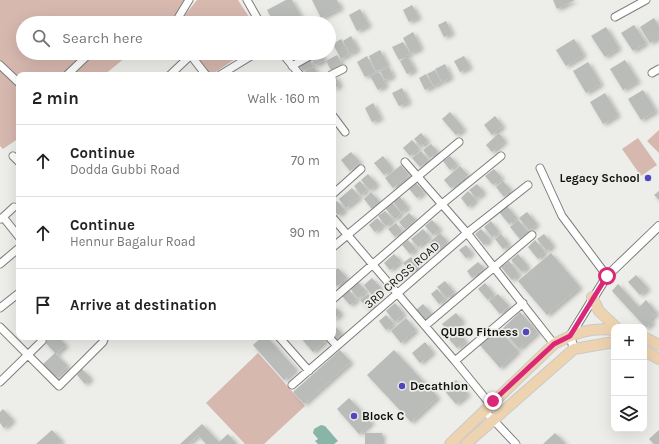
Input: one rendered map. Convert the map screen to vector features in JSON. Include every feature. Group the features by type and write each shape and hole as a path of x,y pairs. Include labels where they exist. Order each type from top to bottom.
{"main road":[{"path":"592,297 599,311 613,324"},
{"path":"450,444 554,344 570,336 594,328 611,330"},
{"path":"647,339 659,345"},
{"path":"466,444 574,349 611,343"},
{"path":"647,353 659,359"}],"street":[{"path":"179,16 189,0"},
{"path":"247,0 256,16"},
{"path":"615,17 646,0"},
{"path":"70,72 83,60"},
{"path":"173,72 184,60"},
{"path":"195,60 204,72"},
{"path":"225,72 245,60"},
{"path":"287,60 297,72"},
{"path":"292,66 303,60"},
{"path":"0,65 16,80"},
{"path":"336,72 342,69"},
{"path":"652,73 659,69"},
{"path":"0,78 6,72"},
{"path":"336,120 346,132"},
{"path":"336,245 459,142"},
{"path":"13,156 16,159"},
{"path":"336,296 442,204 501,156"},
{"path":"405,162 495,267 554,344"},
{"path":"540,168 562,216 607,276"},
{"path":"336,191 361,169"},
{"name":"3RD CROSS ROAD","path":"292,385 467,233 528,185"},
{"path":"14,208 1,218 16,234"},
{"path":"336,221 455,361 487,407 493,420 516,444"},
{"path":"574,349 570,336 592,297 607,276 659,226"},
{"path":"425,326 532,236"},
{"path":"0,264 16,251"},
{"path":"0,308 16,295"},
{"path":"455,361 523,303"},
{"path":"0,327 58,386 104,340"},
{"path":"0,382 42,340"},
{"path":"282,340 309,371"},
{"path":"332,340 337,346"}],"shaded area":[{"path":"0,0 187,0 174,16 16,16 16,60 122,60 108,72 16,72 16,140 3,149 0,146"},
{"path":"197,0 238,0 248,16 185,16"},
{"path":"199,60 234,60 216,72 209,72"},
{"path":"659,130 659,153 647,141"},
{"path":"638,138 657,165 641,176 622,149"},
{"path":"258,353 305,406 264,444 245,444 206,403"},
{"path":"321,425 325,426 338,441 334,444 318,444 315,441 318,439 313,433 314,429"}],"building":[{"path":"286,0 292,0 300,16 270,16 267,10"},
{"path":"312,0 337,0 341,8 325,16 320,16"},
{"path":"553,0 575,0 557,9"},
{"path":"412,5 419,17 409,22 403,10"},
{"path":"360,9 369,25 357,31 349,15"},
{"path":"654,18 659,26 659,37 650,43 640,27"},
{"path":"446,21 452,33 444,37 438,25"},
{"path":"634,25 646,43 633,51 621,33"},
{"path":"606,27 619,48 605,57 591,36"},
{"path":"413,32 421,48 411,53 403,38"},
{"path":"351,36 358,49 350,54 343,41"},
{"path":"341,39 349,54 341,59 336,50 336,42"},
{"path":"574,39 584,55 566,66 556,50"},
{"path":"403,42 410,54 399,60 392,47"},
{"path":"380,50 388,65 376,71 369,56"},
{"path":"336,56 342,64 331,70 326,61 336,60"},
{"path":"367,56 375,72 365,77 357,62"},
{"path":"464,56 470,67 460,72 454,61"},
{"path":"408,57 415,70 407,74 400,61"},
{"path":"305,60 310,60 313,66 303,71 298,64"},
{"path":"312,60 325,60 315,65"},
{"path":"625,60 638,81 623,90 610,69"},
{"path":"588,62 601,84 586,93 573,71"},
{"path":"445,64 451,77 442,82 435,69"},
{"path":"314,67 316,72 304,72"},
{"path":"389,67 393,76 385,80 380,71"},
{"path":"435,70 441,82 434,86 427,74"},
{"path":"379,72 386,85 378,90 370,76"},
{"path":"426,74 433,86 425,90 419,78"},
{"path":"336,77 340,85 336,87"},
{"path":"402,88 409,102 399,106 392,93"},
{"path":"643,90 656,111 641,120 628,99"},
{"path":"605,93 618,115 603,124 590,102"},
{"path":"373,103 381,118 372,122 365,108"},
{"path":"450,112 464,129 456,135 442,119"},
{"path":"495,116 503,126 492,135 484,125"},
{"path":"421,133 428,141 421,146 414,139"},
{"path":"499,133 505,141 492,152 486,145"},
{"path":"412,140 419,148 410,156 403,148"},
{"path":"431,144 438,152 430,158 423,150"},
{"path":"421,151 428,160 420,167 412,158"},
{"path":"351,152 360,162 350,171 341,160"},
{"path":"383,156 392,168 384,175 374,163"},
{"path":"450,156 457,164 450,170 443,161"},
{"path":"401,165 409,175 393,188 385,178"},
{"path":"460,166 468,175 451,188 444,180"},
{"path":"494,169 502,178 493,185 485,176"},
{"path":"368,174 377,184 370,190 361,180"},
{"path":"360,181 367,190 361,195 354,186"},
{"path":"503,181 511,190 504,197 496,187"},
{"path":"416,183 424,192 417,198 409,189"},
{"path":"477,184 484,192 477,198 469,190"},
{"path":"352,188 360,197 346,208 339,199"},
{"path":"468,191 476,200 468,207 461,198"},
{"path":"659,191 659,200 654,195"},
{"path":"371,192 380,202 372,209 364,199"},
{"path":"399,196 408,207 402,212 392,201"},
{"path":"337,201 345,210 338,215 336,213"},
{"path":"392,202 401,214 395,219 385,208"},
{"path":"506,205 517,218 509,224 499,212"},
{"path":"385,211 393,220 386,226 378,216"},
{"path":"527,212 537,224 529,230 519,218"},
{"path":"409,213 416,220 405,229 399,222"},
{"path":"377,218 383,225 375,232 369,225"},
{"path":"432,220 440,229 433,235 425,226"},
{"path":"518,220 528,232 520,239 510,227"},
{"path":"491,221 499,232 492,237 484,227"},
{"path":"396,223 402,231 395,237 388,229"},
{"path":"423,229 430,237 418,247 411,239"},
{"path":"481,229 490,239 484,245 475,234"},
{"path":"440,233 447,241 436,251 429,243"},
{"path":"501,234 509,244 503,249 495,239"},
{"path":"544,234 553,245 547,251 537,239"},
{"path":"408,240 416,249 410,254 402,245"},
{"path":"535,240 545,252 538,259 528,247"},
{"path":"466,245 472,253 466,258 459,250"},
{"path":"551,253 580,287 547,315 518,281"},
{"path":"394,254 401,261 390,270 384,263"},
{"path":"518,254 528,266 522,272 511,260"},
{"path":"411,257 419,266 411,273 403,263"},
{"path":"509,261 519,274 512,280 501,267"},
{"path":"478,262 484,268 472,278 467,271"},
{"path":"338,268 347,278 337,286 336,285 336,270"},
{"path":"636,275 648,288 640,295 628,282"},
{"path":"372,278 381,288 372,295 364,285"},
{"path":"357,281 366,291 358,298 349,287"},
{"path":"445,281 454,292 447,298 437,287"},
{"path":"485,283 494,294 488,300 478,289"},
{"path":"618,284 639,307 646,300 657,313 650,319 653,322 647,327 647,324 642,324 612,291"},
{"path":"437,289 445,299 439,304 431,294"},
{"path":"349,290 357,300 350,305 342,296"},
{"path":"368,294 375,303 368,309 360,300"},
{"path":"498,294 509,306 500,314 489,301"},
{"path":"395,303 404,314 395,322 386,311"},
{"path":"423,304 432,314 425,320 416,310"},
{"path":"336,308 341,313 336,317"},
{"path":"520,312 538,332 519,349 502,329"},
{"path":"456,313 463,321 449,332 442,324"},
{"path":"386,315 394,324 386,330 379,321"},
{"path":"406,318 416,330 401,343 391,331"},
{"path":"336,327 342,334 336,340"},
{"path":"497,328 518,351 500,368 479,344"},
{"path":"456,330 466,341 457,348 447,337"},
{"path":"61,340 66,345 56,354 68,366 55,378 42,365 55,353 44,341"},
{"path":"259,340 270,340 296,369 284,380 253,345"},
{"path":"303,340 326,340 313,352"},
{"path":"425,342 433,352 420,363 412,353"},
{"path":"340,350 351,362 304,404 293,392"},
{"name":"Decathlon","path":"394,350 438,397 411,422 367,375"},
{"path":"82,369 91,378 85,384 77,375"},
{"path":"456,380 468,394 456,404 444,390"},
{"name":"Block C","path":"349,398 372,422 359,434 337,409"},
{"path":"3,409 13,420 4,428 0,423 0,412"},
{"path":"202,424 219,442 228,434 237,444 206,444 198,435 188,444 180,444"},
{"path":"52,430 62,441 59,444 36,444"},
{"path":"659,430 659,444 654,444 649,439"},
{"path":"365,433 382,433 382,444 365,444"},
{"path":"555,433 566,444 543,444"}],"place":[{"name":"Legacy School","path":"648,178"},
{"name":"QUBO Fitness","path":"526,332"},
{"name":"Decathlon","path":"402,386"},
{"name":"Block C","path":"354,416"}],"route":[{"path":"493,401 554,344 570,336 592,297 607,276"}]}
